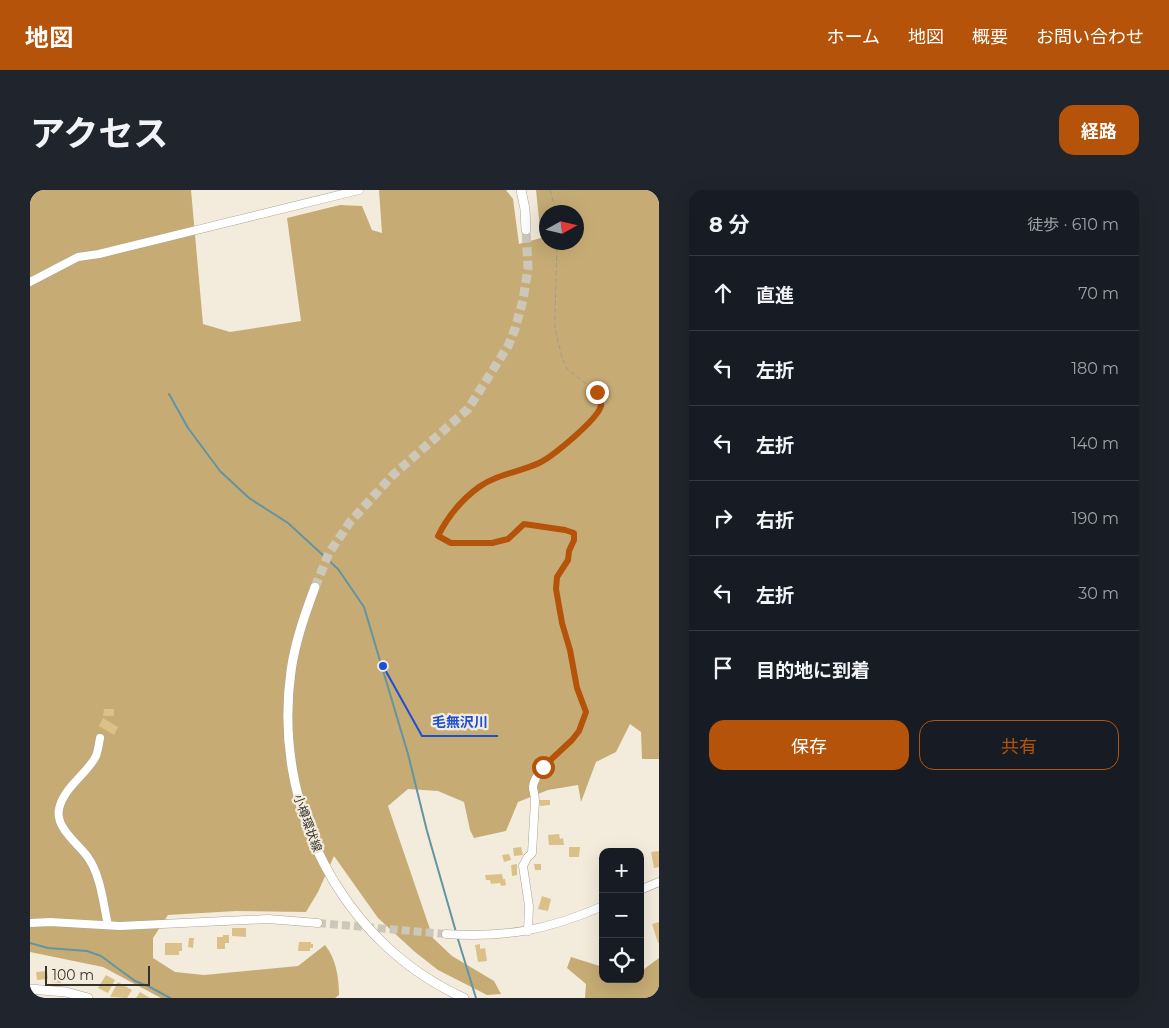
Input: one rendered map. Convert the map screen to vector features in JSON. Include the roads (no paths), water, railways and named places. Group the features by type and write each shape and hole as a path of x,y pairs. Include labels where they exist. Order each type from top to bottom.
{"main road":[{"path":"521,190 525,209 526,230"},
{"name":"小樽環状線","path":"315,587 300,631 291,670 288,706 292,771 313,840 328,870 349,904 381,943 433,982 464,998"},
{"path":"34,992 66,992 88,998"}],"street":[{"path":"30,282 78,257 99,254 359,190"},
{"path":"100,738 95,757 68,790 60,803 58,816 60,824 93,865 108,925"},
{"path":"528,931 529,906 523,866 532,853 535,801 532,786 536,778"},
{"path":"644,888 659,882"},
{"path":"446,934 477,936 528,931 567,920 599,908"},
{"path":"30,922 108,925 268,919 318,923"}],"waterway":[{"path":"169,394 188,428 220,471 249,498 288,523 338,569 364,607 408,754 427,831 456,932"},
{"path":"457,936 476,998"},
{"path":"30,943 48,948 87,951 101,956 135,981 170,998"}],"tunnel":[{"path":"315,587 329,553 350,522 393,475 468,409 508,346 523,300 528,268 526,230"},
{"path":"318,923 446,934"}],"place":[{"name":"毛無沢川","path":"383,666"}]}
